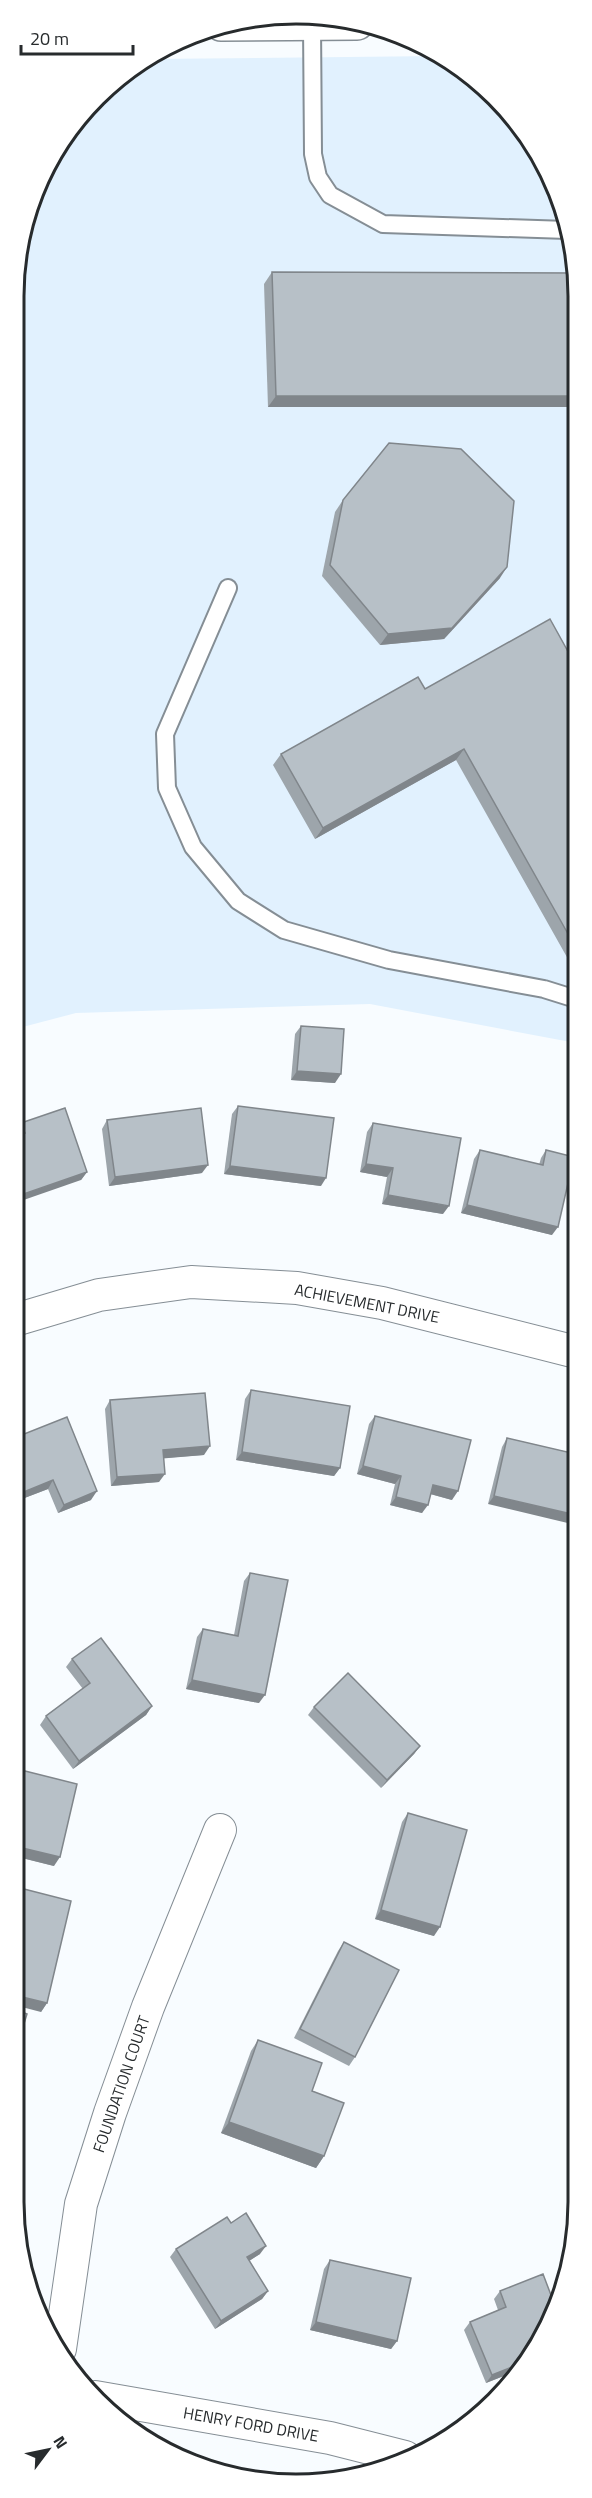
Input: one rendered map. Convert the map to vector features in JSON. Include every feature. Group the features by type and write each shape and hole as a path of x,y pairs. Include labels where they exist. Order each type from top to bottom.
{"street":[{"name":"ACHIEVEMENT DRIVE","path":"24,1317 99,1295 191,1282 297,1288 382,1303 568,1350"},
{"name":"FOUNDATION COURT","path":"61,2340 85,2193 110,2113 148,2007 220,1830"},
{"name":"HENRY FORD DRIVE","path":"110,2400 330,2438 396,2455"}],"lane":[{"path":"312,25 313,154 318,177 330,195 383,224 560,230"},
{"path":"228,588 165,734 167,788 193,847 238,902 284,930 378,957 544,989 568,996"}],"shaded area":[{"path":"424,56 462,80 501,117 532,160 547,192 563,243 568,296 568,1041 370,1004 76,1013 24,1027 24,296 26,260 33,226 45,192 60,160 80,130 117,91 162,59"}],"building":[{"path":"272,272 567,273 568,396 276,396"},
{"path":"389,443 461,449 514,501 507,567 452,628 388,634 330,565 343,500"},
{"path":"550,619 568,652 568,934 464,749 323,828 281,754 418,677 425,689"},
{"path":"301,1026 344,1029 341,1074 297,1071"},
{"path":"238,1106 334,1118 326,1178 230,1166"},
{"path":"65,1108 87,1172 24,1194 24,1122"},
{"path":"201,1108 208,1165 115,1177 107,1120"},
{"path":"373,1123 461,1138 449,1206 388,1195 393,1168 366,1164"},
{"path":"480,1150 543,1165 546,1150 568,1156 568,1183 558,1227 467,1205"},
{"path":"251,1390 350,1406 340,1468 242,1452"},
{"path":"205,1393 210,1446 163,1450 165,1474 117,1477 110,1400"},
{"path":"375,1416 471,1440 458,1491 433,1485 428,1505 396,1497 401,1476 363,1466"},
{"path":"67,1417 97,1491 64,1505 53,1480 24,1492 24,1434"},
{"path":"507,1438 568,1452 568,1513 494,1496"},
{"path":"250,1573 288,1580 265,1695 192,1680 203,1629 238,1636"},
{"path":"101,1638 152,1706 79,1761 46,1716 90,1683 72,1659"},
{"path":"348,1673 420,1746 387,1780 314,1707"},
{"path":"24,1771 77,1784 60,1857 24,1848"},
{"path":"408,1813 467,1830 440,1927 381,1910"},
{"path":"24,1889 71,1901 47,2003 24,1997"},
{"path":"344,1942 399,1970 355,2057 300,2029"},
{"path":"258,2040 322,2063 312,2091 344,2103 324,2156 229,2122"},
{"path":"246,2213 266,2246 247,2257 268,2291 221,2321 176,2249 227,2217 231,2223"},
{"path":"330,2260 411,2278 397,2341 316,2322"},
{"path":"543,2274 551,2296 532,2338 513,2366 492,2375 470,2322 506,2307 500,2291"}]}
